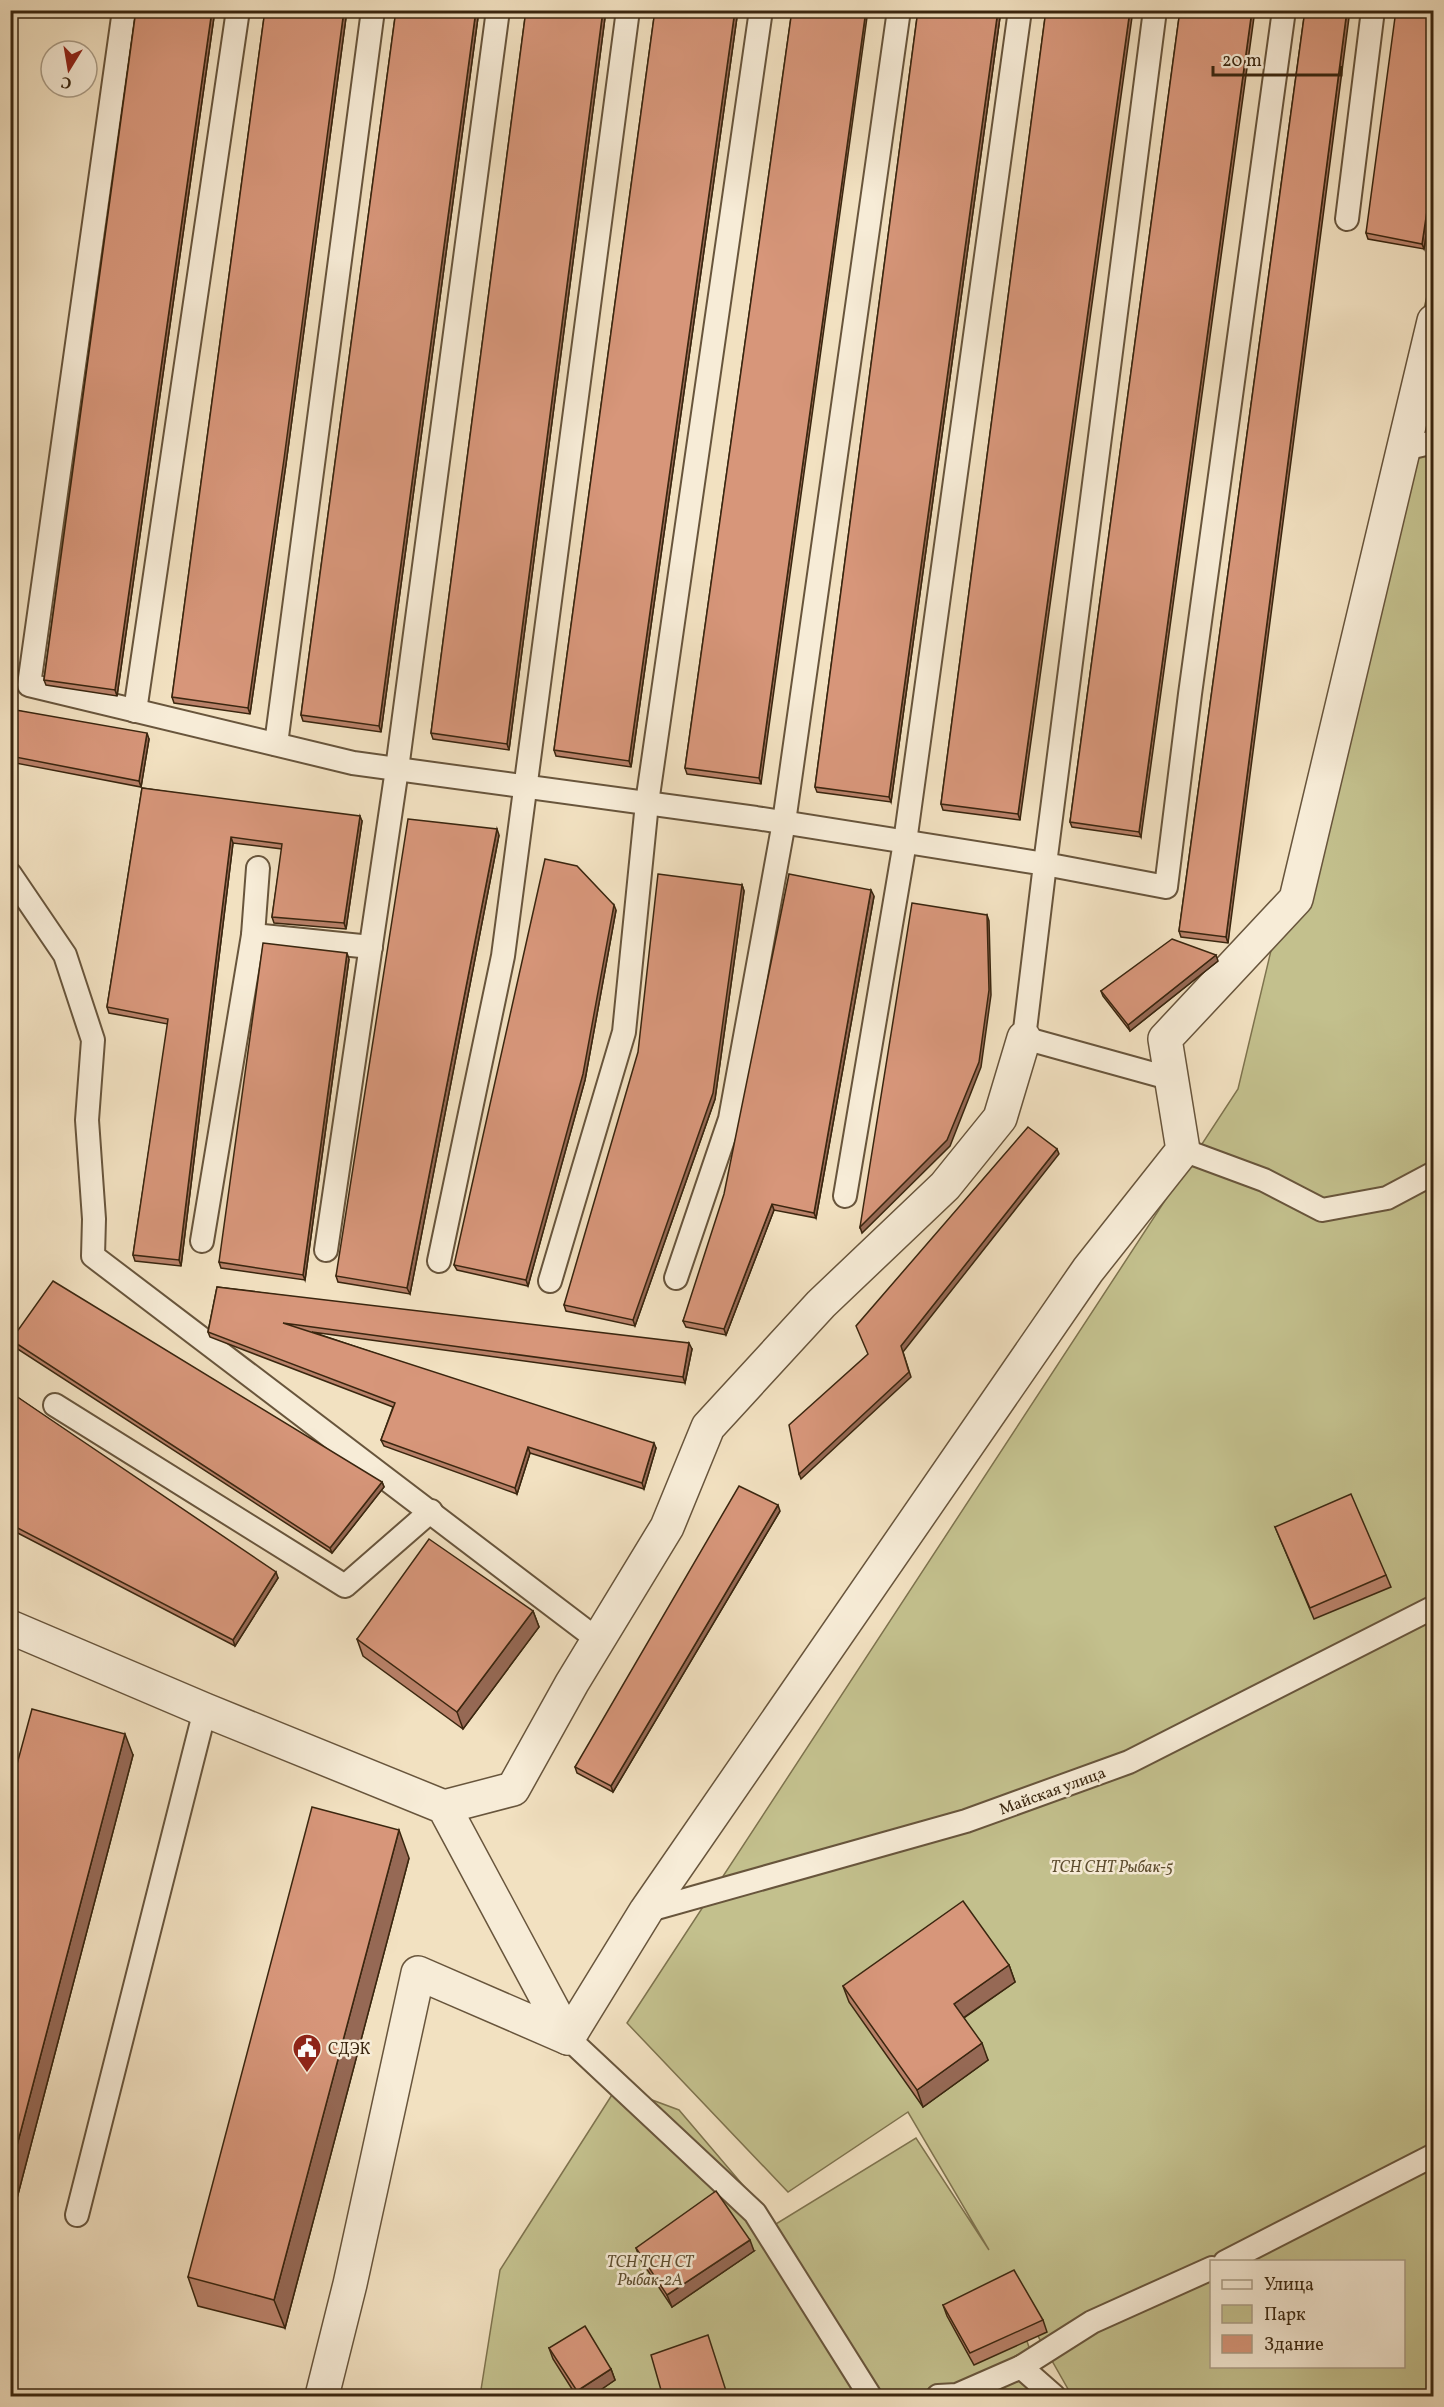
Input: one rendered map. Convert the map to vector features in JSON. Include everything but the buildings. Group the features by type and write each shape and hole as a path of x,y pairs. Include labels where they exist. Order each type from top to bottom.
{"street":[{"path":"567,2038 645,1911 1088,1270 1183,1150 1165,1039 1296,899 1419,445 1434,321"},
{"path":"11,1630 444,1807 513,1789 598,1640 667,1527 708,1427 821,1304 945,1186 1000,1118 1024,1038"},
{"path":"444,1807 567,2038"},
{"path":"322,2397 418,1973 567,2038"}],"lane":[{"path":"124,10 29,685 353,763 784,822 1045,864 1167,887 1190,694 1267,153 1284,10"},
{"path":"135,711 238,10"},
{"path":"276,744 373,10"},
{"path":"326,1250 397,769 498,10"},
{"path":"439,1261 503,956 628,10"},
{"path":"550,1281 624,1032 647,803 761,10"},
{"path":"676,1278 730,1119 784,822 899,10"},
{"path":"845,1196 905,842 1020,10"},
{"path":"1155,10 1024,1038 1172,1079"},
{"path":"1347,219 1373,10"},
{"path":"202,1241 252,935 258,868"},
{"path":"10,874 65,956 93,1040 87,1120 94,1219 93,1256 598,1640"},
{"path":"252,935 371,947"},
{"path":"1183,1150 1264,1180 1322,1210 1387,1198 1434,1173"},
{"path":"55,1405 345,1586 431,1511"},
{"name":"Майская улица","path":"645,1911 966,1821 1129,1762 1434,1607"},
{"path":"77,2215 205,1710"},
{"path":"567,2038 755,2213 870,2397"},
{"path":"1229,2260 1434,2155"},
{"path":"938,2397 957,2395 1021,2367 1092,2322 1210,2269"},
{"path":"1021,2367 1054,2397"}],"green space":[{"name":"ТСН СНТ Рыбак-5","path":"1433,271 1433,2396 1072,2396 1005,2278 1046,2396 480,2396 500,2270 617,2087 679,2110 776,2224 916,2138 989,2250 908,2112 788,2192 627,2023 1238,1089"}],"place":[{"name":"СДЭК","path":"307,2074"}],"park label":[{"name":"ТСН ТСН СТ Рыбак-2А","path":"650,2270"}]}
